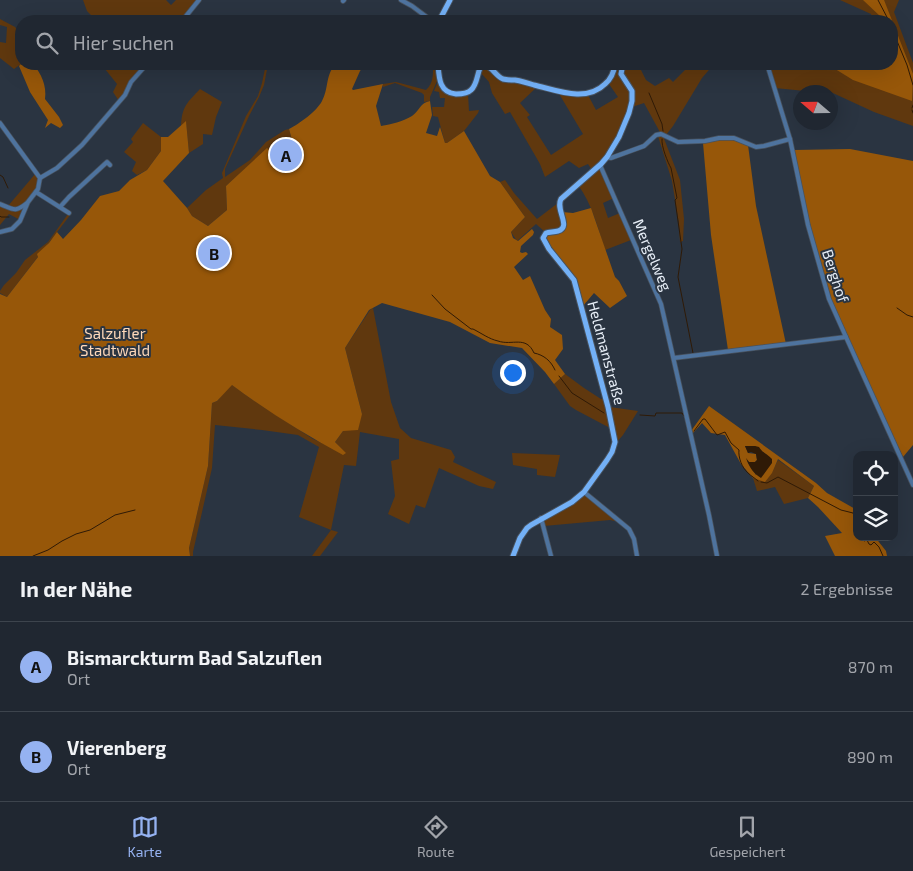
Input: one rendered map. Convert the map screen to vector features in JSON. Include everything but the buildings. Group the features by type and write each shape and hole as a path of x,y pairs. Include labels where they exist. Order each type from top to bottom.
{"main road":[{"path":"442,15 450,0"},
{"path":"438,70 439,81 444,90 452,94 464,94 472,90 476,84 480,70"},
{"path":"492,70 504,79 586,94 596,91 607,83 614,70"},
{"name":"Heldmanstraße","path":"513,556 526,528 541,518 562,509 584,492 615,445 597,362 574,280 549,249 543,238 546,233 558,231 563,226 564,221 559,207 561,199 600,165 619,137 632,101 632,91 621,74 621,70"}],"street":[{"path":"187,15 199,0"},
{"path":"401,0 424,15"},
{"path":"40,178 57,168 82,145 125,95 131,82 142,70"},
{"name":"Berghof","path":"770,70 790,139 808,225 829,299 913,485"},
{"path":"0,123 40,178 40,185 36,192 21,208 17,210 0,204"},
{"path":"607,157 611,158 644,146 656,135 661,134 678,142 734,138 756,146 764,146 790,139"},
{"path":"60,207 107,162 110,165"},
{"name":"Mergelweg","path":"600,165 661,304 710,515 717,556"},
{"path":"36,192 69,213"},
{"path":"0,232 10,230 17,225 28,202"},
{"path":"674,358 846,337"},
{"path":"584,492 629,530 634,539 637,556"},
{"path":"541,518 551,556"}],"shaded area":[{"path":"83,0 166,0 171,5 176,0 199,0 186,15 91,15 87,11"},
{"path":"840,0 899,0 894,12 895,15 871,15"},
{"path":"0,19 15,27 14,69 0,58 0,42 6,43 7,27 0,25"},
{"path":"898,23 913,63 913,126 874,112 838,95 838,85 793,85 793,90 775,88 770,70 898,70"},
{"path":"106,70 142,70 119,101 113,92 117,84"},
{"path":"265,70 267,70 259,97 225,169 225,177 250,160 266,142 285,130 289,129 296,154 289,161 282,161 267,149 226,186 227,210 208,226 192,216 187,208 206,190 223,178 222,173 246,116 258,96"},
{"path":"433,70 437,70 437,81 430,101 424,102 424,95 422,93 395,83 383,87 383,84 396,82 426,90 432,81"},
{"path":"481,70 490,70 498,77 538,86 520,103 530,115 527,117 551,155 583,134 558,92 588,95 596,110 618,97 609,84 614,70 621,70 631,91 631,101 623,125 602,162 592,170 588,164 579,168 569,161 545,177 540,164 510,112 505,114 492,93 489,82 480,72"},
{"path":"622,70 641,70 646,80 655,86 669,78 673,82 685,70 709,70 666,135 661,134 644,103 632,107 634,100"},
{"path":"439,83 444,90 468,94 469,111 479,110 464,131 447,143 445,143 438,117 433,116 432,107 444,107 445,98 440,98 439,92 434,91"},
{"path":"200,89 222,102 212,135 203,134 203,144 189,153 186,122 181,126 182,119 186,105"},
{"path":"143,123 161,137 161,151 147,170 137,175 132,171 136,162 124,152 133,142 131,139"},
{"path":"658,136 663,136 680,180 684,219 683,241 680,242 672,181"},
{"path":"600,167 614,198 603,203 608,218 620,213 631,240 605,250 591,208 578,185"},
{"path":"36,173 40,178 37,189 20,220 9,214 0,225 0,203 8,206"},
{"path":"505,180 537,219 558,203 562,226 558,230 545,232 536,224 517,241 511,232 525,217 500,182"},
{"path":"60,205 71,214 7,297 0,293 4,285 25,260 48,242 68,214"},
{"path":"373,308 391,402 400,428 411,438 451,450 455,457 453,462 496,482 493,489 479,486 439,468 425,508 416,505 409,524 388,514 395,496 391,461 399,459 399,439 360,432 356,466 344,465 331,530 299,517 319,447 298,435 215,425 212,468 193,556 190,556 189,548 208,466 212,403 217,401 231,384 313,439 345,453 335,442 343,431 362,414 345,348"},
{"path":"565,374 601,399 604,398 610,428 570,406 554,384"},
{"path":"610,407 638,411 616,443"},
{"path":"745,446 759,447 772,459 772,463 761,478 752,470 746,458 749,462 755,462 757,460 756,454 748,453"},
{"path":"512,453 560,455 555,477 537,475 537,469 513,465"},
{"path":"778,460 814,486 808,498 784,504 775,487 757,491 753,478 765,481"},
{"path":"582,495 586,495 619,522 610,520 544,526 543,518"},
{"path":"331,530 338,532 320,556 312,556"}],"green space":[{"path":"863,0 884,0 890,15 879,15"},
{"path":"898,36 913,74 912,101 853,80 837,70 898,70"},
{"path":"21,70 39,71 43,80 45,99 59,117 63,125 60,128 51,123 45,128 48,120 30,92"},
{"name":"Salzufler Stadtwald","path":"332,70 361,70 353,90 383,84 376,106 381,126 412,116 424,103 430,101 432,115 426,133 437,136 440,127 445,143 447,143 464,131 490,176 500,182 525,217 511,232 513,238 518,241 532,229 534,232 521,246 520,252 528,254 514,267 523,280 530,276 551,319 550,327 562,335 563,349 555,360 565,374 554,384 522,348 490,343 450,322 382,303 369,310 345,348 362,414 358,430 343,431 335,442 346,453 343,455 286,422 232,385 217,401 212,403 208,466 189,548 190,556 0,556 0,294 7,297 38,257 37,254 57,232 63,239 100,196 119,191 130,180 147,170 161,151 161,137 168,137 186,121 189,153 163,181 192,216 208,226 227,210 226,186 267,148 282,161 289,161 296,154 289,129 298,124 320,105"},
{"path":"733,140 748,145 756,206 786,344 728,350 711,235 703,143"},
{"path":"850,149 913,161 913,445 903,457 830,299 809,225 794,150"},
{"path":"591,208 615,277 627,296 610,308 594,293 583,306 574,280 549,249 545,235 562,230 562,212 573,213"},
{"path":"709,406 816,483 827,493 853,508 853,541 878,541 886,551 887,556 835,556 825,536 842,533 808,498 814,486 778,459 772,473 765,482 753,478 741,464 725,435 711,433 702,423 692,434 691,431","holes":["745,446 755,446 767,455 756,475 747,460 755,462 757,460 756,454 748,453"]}],"waterway":[{"path":"878,0 886,15"},
{"path":"898,43 913,85"},
{"path":"649,93 663,131"},
{"path":"662,139 671,168 677,198 675,200 682,249 678,277 693,353"},
{"path":"0,175 3,177 8,188"},
{"path":"0,216 9,217"},
{"path":"432,295 445,309 471,329 498,341 527,344 534,353 547,359 555,370"},
{"path":"897,308 913,317"},
{"path":"559,376 572,393 604,413"},
{"path":"640,415 655,416 656,413 682,413 684,416"},
{"path":"694,431 705,419 717,435 725,432 731,443 739,450 744,468 758,481"},
{"path":"761,482 767,483 778,477 841,510 853,513"},
{"path":"33,556 76,534 90,530 115,515 135,510"},
{"path":"868,541 871,545 874,542 879,547 883,556"}],"place":[{"name":"Bismarckturm Bad Salzuflen","path":"286,155"},
{"name":"Vierenberg","path":"214,253"}]}
